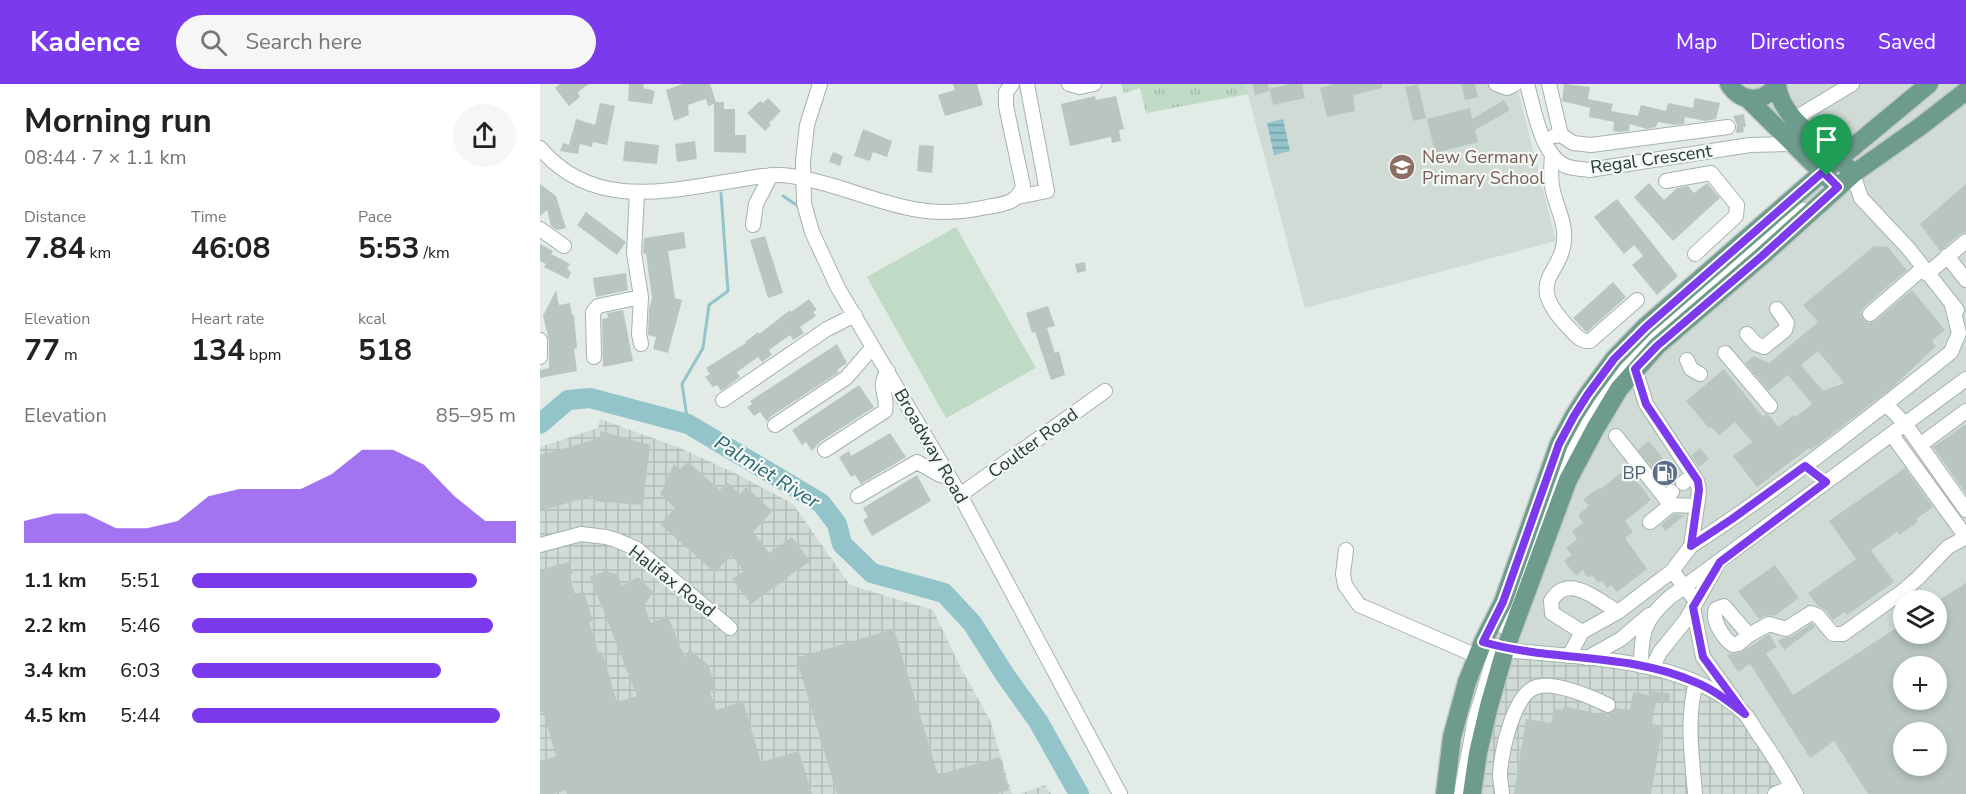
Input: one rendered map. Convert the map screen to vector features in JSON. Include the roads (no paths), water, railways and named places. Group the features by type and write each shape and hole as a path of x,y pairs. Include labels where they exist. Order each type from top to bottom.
{"main road":[{"path":"1729,84 1740,96 1748,99 1765,97 1777,84"},
{"path":"1777,84 1778,97 1783,106 1846,167"},
{"path":"1472,794 1487,715 1491,649 1503,602 1559,444 1588,394 1614,359 1646,327 1831,180 1929,84"},
{"path":"1846,167 1921,126 1966,91"},
{"path":"1748,99 1831,180"},
{"path":"1445,794 1455,727 1467,682 1491,649 1568,480 1606,411 1635,369 1657,346 1762,256 1831,180"}],"street":[{"name":"Broadway Road","path":"820,84 807,125 804,179 804,203 812,232 838,288 960,495 1120,794"},
{"path":"540,148 565,172 601,188 637,193 664,192 771,175 790,176 903,207 932,212 962,212 1012,202 1018,197 1023,186 1006,106 1006,92 1012,84"},
{"path":"1018,197 1047,191 1027,84"},
{"path":"1069,84 1080,87 1094,84"},
{"path":"1496,84 1507,88 1515,84"},
{"path":"1527,84 1543,138 1552,154 1552,190 1564,229 1562,251 1547,284 1549,302 1556,314 1581,340 1590,341 1637,300"},
{"path":"1550,84 1561,135"},
{"path":"1794,119 1852,84"},
{"path":"1846,167 1873,136 1939,84"},
{"path":"1846,167 1906,132 1965,84"},
{"path":"1543,138 1561,135 1573,143 1591,145 1728,127"},
{"name":"Regal Crescent","path":"1552,154 1566,166 1589,170 1707,150 1750,145 1794,144"},
{"path":"1695,254 1736,216 1738,210 1737,205 1711,173 1707,150"},
{"path":"1846,167 1861,198"},
{"path":"1666,181 1711,173"},
{"path":"753,225 756,204 771,175"},
{"path":"1461,794 1491,649 1552,490 1576,437 1596,404 1624,366 1650,339 1831,180 1861,198 1908,248 1966,321"},
{"path":"637,193 633,242 634,265 640,297 641,344"},
{"path":"540,229 564,246"},
{"path":"1870,314 1966,241"},
{"path":"1947,256 1966,280"},
{"path":"594,357 593,312 598,306 640,297"},
{"path":"1569,656 1582,632 1618,612 1672,571 1691,546 1805,466 1952,352 1959,333 1952,304"},
{"path":"1747,334 1756,344 1764,347 1785,330 1787,323 1778,309"},
{"path":"723,400 827,329 855,315"},
{"path":"540,340 540,357"},
{"path":"775,425 846,378 873,347"},
{"path":"1725,353 1770,406"},
{"path":"1687,360 1691,369 1700,374"},
{"path":"1635,369 1646,404 1688,479 1698,481 1691,546"},
{"path":"825,450 885,411 886,403 881,387 888,371"},
{"path":"1587,658 1621,639 1684,588 1966,379"},
{"name":"Coulter Road","path":"960,495 1105,391"},
{"path":"1886,404 1906,425 1966,510"},
{"path":"1920,445 1966,411"},
{"path":"1749,635 1769,624 1786,629 1811,613 1818,616 1833,634 1843,634 1903,591 1948,547 1966,537 1892,435"},
{"path":"1616,436 1669,498 1697,506"},
{"path":"1818,456 1830,479"},
{"path":"858,496 917,462 940,475 949,477"},
{"path":"1805,466 1830,479"},
{"path":"1650,522 1669,498"},
{"name":"Halifax Road","path":"540,545 581,534 606,537 637,549 730,628"},
{"path":"1346,550 1343,574 1345,585 1359,604 1491,649 1587,658 1646,667 1696,682 1745,714"},
{"path":"1646,667 1683,625 1720,562"},
{"path":"1672,571 1694,604 1703,657 1745,714 1794,790 1775,794"},
{"path":"1582,632 1552,613 1551,601 1560,590 1567,587 1579,589 1618,612"},
{"path":"1646,667 1641,639 1653,612"},
{"path":"1695,794 1689,721 1696,682"},
{"path":"1502,794 1500,773 1512,716 1529,692 1538,686 1579,692 1608,705"}],"water":[{"path":"1283,119 1290,151 1274,155 1267,123"}],"waterway":[{"path":"688,424 682,384 703,348 709,305 728,291 721,193"},
{"path":"783,196 798,206"},
{"name":"Palmiet River","path":"540,424 568,400 590,398 688,424 821,503 837,524 842,544 872,573 944,593 972,623 1038,721 1079,794"}],"place":[{"name":"New Germany Primary School","path":"1402,167"},
{"name":"BP","path":"1665,473"}]}
